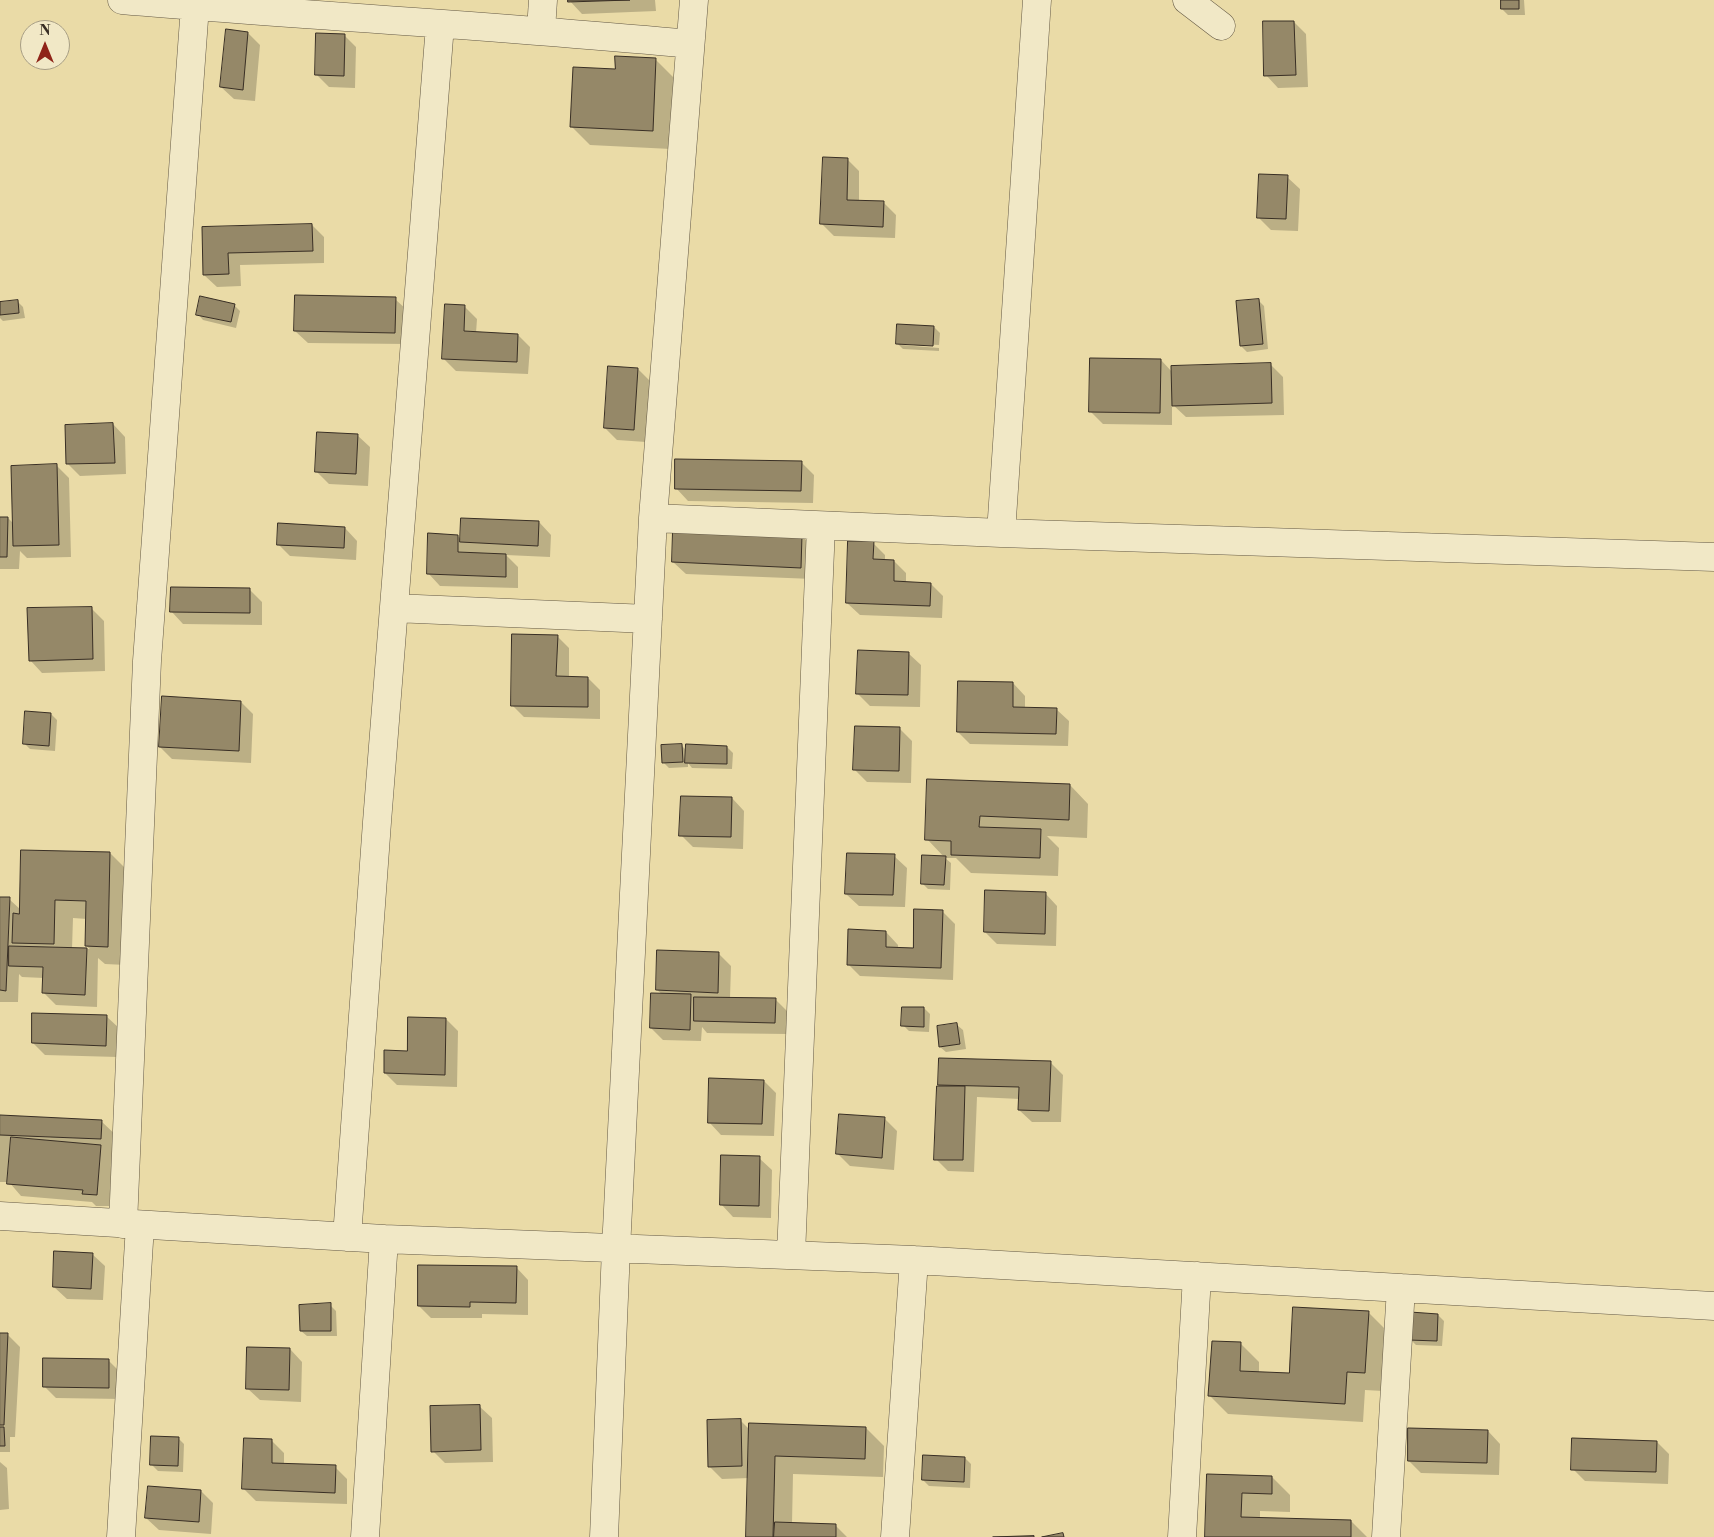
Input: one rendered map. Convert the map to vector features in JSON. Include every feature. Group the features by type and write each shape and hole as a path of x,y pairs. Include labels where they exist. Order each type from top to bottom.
{"street":[{"path":"122,0 195,6 300,7 440,25 541,30 690,44"},
{"path":"541,30 543,0"},
{"path":"604,1537 616,1249 653,518 694,0"},
{"path":"1001,534 1037,0"},
{"path":"1188,0 1221,26"},
{"path":"121,1537 132,1224 147,661 195,6"},
{"path":"347,1237 440,25"},
{"path":"653,518 1001,534 1714,557"},
{"path":"791,1256 821,526"},
{"path":"394,608 648,619"},
{"path":"0,1216 384,1239 914,1260 1714,1306"},
{"path":"365,1537 384,1239"},
{"path":"895,1537 914,1260"},
{"path":"1182,1537 1197,1276"},
{"path":"1386,1537 1401,1288"}],"building":[{"path":"568,0 630,0 568,2"},
{"path":"1501,0 1519,0 1519,9 1501,9"},
{"path":"1263,21 1294,21 1296,75 1264,76"},
{"path":"226,29 248,32 243,90 220,87"},
{"path":"316,33 345,34 344,76 315,75"},
{"path":"615,56 656,58 653,131 570,127 573,67 615,69"},
{"path":"823,157 848,158 847,200 884,201 883,227 820,224"},
{"path":"1259,174 1288,175 1286,219 1257,218"},
{"path":"312,224 313,251 228,253 229,274 203,275 202,227"},
{"path":"295,295 396,297 395,333 294,331"},
{"path":"200,296 235,304 231,322 196,315"},
{"path":"1259,299 1263,344 1240,346 1236,301"},
{"path":"18,300 19,313 0,315 0,302"},
{"path":"445,304 465,305 464,331 518,334 517,362 442,359"},
{"path":"897,324 934,326 933,346 896,344"},
{"path":"1090,358 1161,359 1160,413 1089,412"},
{"path":"1271,363 1272,403 1172,406 1171,366"},
{"path":"608,366 638,368 634,430 604,428"},
{"path":"113,423 115,463 66,464 65,425"},
{"path":"317,432 358,434 356,474 315,472"},
{"path":"675,459 802,461 801,491 675,489"},
{"path":"57,464 59,545 13,546 11,466"},
{"path":"0,517 8,517 7,557 0,557"},
{"path":"461,518 539,521 538,546 460,542"},
{"path":"278,523 345,527 344,548 277,545"},
{"path":"673,530 802,535 801,568 672,562"},
{"path":"428,533 458,535 458,552 506,554 506,577 427,574"},
{"path":"848,541 874,541 873,559 894,560 894,581 931,583 930,606 846,603"},
{"path":"171,587 250,588 250,613 170,612"},
{"path":"92,607 93,659 29,661 27,608"},
{"path":"512,634 558,635 556,676 588,677 588,707 511,706"},
{"path":"858,650 909,652 908,695 856,694"},
{"path":"958,681 1013,682 1013,707 1057,708 1056,734 957,732"},
{"path":"162,696 241,701 239,751 159,747"},
{"path":"25,711 51,713 49,746 23,744"},
{"path":"855,726 900,727 899,771 853,770"},
{"path":"682,744 683,762 662,763 661,745"},
{"path":"686,744 727,746 727,764 685,763"},
{"path":"927,779 1070,784 1069,820 980,816 979,827 1041,829 1040,858 951,855 951,841 925,840"},
{"path":"681,796 732,797 731,837 679,836"},
{"path":"21,850 110,852 108,947 85,946 86,901 55,900 54,944 12,943 13,913 19,914"},
{"path":"847,853 895,854 893,895 845,894"},
{"path":"922,855 946,856 944,885 921,884"},
{"path":"985,890 1046,892 1045,934 984,932"},
{"path":"0,897 10,897 6,991 0,990"},
{"path":"914,909 943,910 941,968 847,965 848,929 886,931 886,947 913,948"},
{"path":"9,946 87,948 85,995 42,993 43,967 9,966"},
{"path":"657,950 719,952 718,993 656,990"},
{"path":"651,993 691,994 690,1030 650,1028"},
{"path":"694,997 776,998 775,1023 694,1021"},
{"path":"902,1007 924,1007 924,1027 901,1026"},
{"path":"32,1013 107,1015 106,1046 32,1043"},
{"path":"408,1017 446,1018 445,1075 384,1073 384,1050 407,1051"},
{"path":"957,1023 960,1044 939,1047 937,1026"},
{"path":"939,1058 1051,1061 1049,1111 1018,1110 1019,1087 938,1085"},
{"path":"709,1078 764,1080 762,1124 708,1123"},
{"path":"937,1086 965,1086 963,1160 934,1160"},
{"path":"839,1114 885,1117 882,1158 836,1154"},
{"path":"0,1115 102,1120 101,1139 0,1135"},
{"path":"11,1137 101,1145 97,1195 82,1194 83,1190 7,1184"},
{"path":"721,1155 760,1156 759,1206 720,1205"},
{"path":"54,1251 93,1253 91,1289 53,1287"},
{"path":"418,1265 517,1266 516,1303 470,1302 470,1307 418,1306"},
{"path":"331,1303 331,1331 300,1331 299,1305"},
{"path":"1293,1307 1369,1311 1365,1373 1347,1372 1345,1404 1208,1396 1212,1341 1241,1342 1240,1371 1289,1373"},
{"path":"1410,1312 1438,1314 1437,1341 1409,1340"},
{"path":"0,1333 8,1333 4,1425 0,1425"},
{"path":"247,1347 290,1348 289,1390 246,1389"},
{"path":"43,1358 109,1359 109,1388 43,1387"},
{"path":"480,1405 481,1450 431,1452 430,1406"},
{"path":"741,1419 742,1466 708,1467 707,1420"},
{"path":"749,1423 866,1427 865,1459 775,1456 773,1537 746,1537"},
{"path":"0,1427 4,1427 5,1446 0,1446"},
{"path":"1408,1428 1488,1430 1487,1463 1408,1461"},
{"path":"151,1436 179,1437 178,1466 150,1465"},
{"path":"244,1438 272,1439 272,1463 336,1465 335,1493 242,1489"},
{"path":"1572,1438 1657,1441 1656,1472 1571,1470"},
{"path":"923,1455 965,1457 964,1482 922,1480"},
{"path":"1207,1474 1272,1476 1272,1494 1242,1493 1241,1517 1351,1520 1351,1537 1205,1537"},
{"path":"148,1486 201,1490 199,1522 145,1518"},
{"path":"775,1522 836,1524 836,1537 774,1537"},
{"path":"1063,1533 1064,1537 1042,1537"},
{"path":"1034,1536 1034,1537 993,1537"}]}
